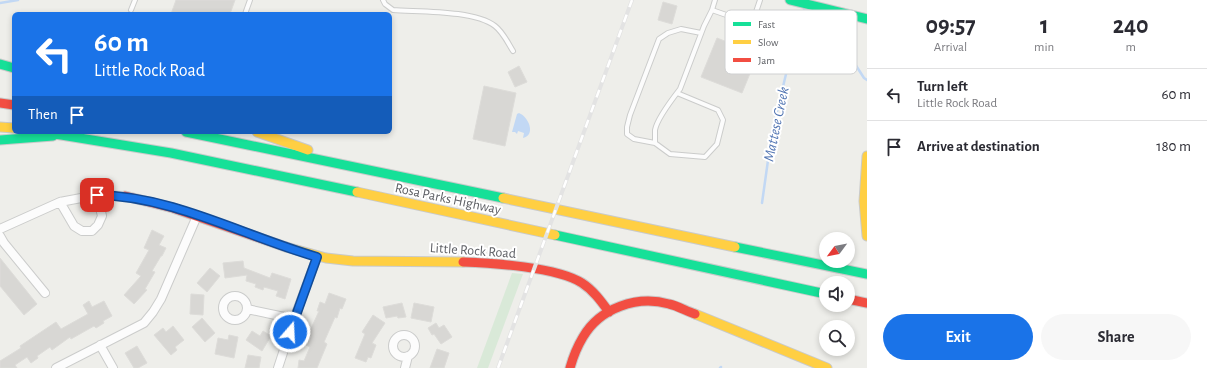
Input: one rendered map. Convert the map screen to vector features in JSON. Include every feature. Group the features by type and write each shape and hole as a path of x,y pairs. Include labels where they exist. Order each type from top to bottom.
{"main road":[{"path":"793,1 832,10"},
{"path":"857,16 867,19"},
{"path":"0,64 12,67"},
{"path":"0,103 12,104"},
{"path":"0,127 12,128"},
{"path":"57,134 64,135"},
{"path":"195,134 351,167"},
{"path":"262,134 351,167"},
{"path":"0,140 64,135"},
{"name":"Rosa Parks Highway","path":"64,135 171,153 819,292"},
{"path":"867,156 864,201 867,233"},
{"name":"Rosa Parks Highway","path":"351,167 867,274"},
{"name":"Little Rock Road","path":"125,196 169,206 286,248 317,257 353,261 459,261 505,265 558,274 571,278 585,285 600,300 609,312"},
{"path":"855,300 867,303"},
{"path":"570,368 582,337 594,322 609,312 629,303 639,301 669,304 827,368"}],"street":[{"name":"Little Rock Road","path":"0,229 60,202 97,195 125,196"},
{"path":"60,202 74,226 82,231 92,231 98,225 102,216 97,195"},
{"path":"56,368 144,323 153,312 160,299 197,216"},
{"path":"0,236 45,293"},
{"path":"278,368 317,257"},
{"path":"247,309 294,319"},
{"path":"100,345 113,368"},
{"path":"406,368 408,356"}],"lane":[{"path":"131,10 135,0"},
{"path":"246,12 250,0"},
{"path":"383,0 385,4 393,10 458,14 486,21 499,30 513,51"},
{"path":"655,143 655,129 680,89 715,0"},
{"path":"757,10 760,0"},
{"path":"712,10 725,15"},
{"path":"677,93 718,110 723,120 717,144 705,157 670,154 655,143 634,139 628,134 627,127 638,93 659,39 668,33 681,29 702,33"}],"green space":[{"path":"512,273 523,274 488,368 477,368"}],"water":[{"path":"519,113 526,118 530,126 529,133 523,138 524,133 518,131 517,134 512,132 517,114"}],"building":[{"path":"176,0 235,0 231,12 172,12"},
{"path":"663,2 677,6 672,24 658,20"},
{"path":"717,38 725,41 725,74 750,74 742,93 701,77"},
{"path":"519,66 527,82 515,87 508,72"},
{"path":"484,86 516,93 505,146 473,139"},
{"path":"152,230 164,236 159,245 166,248 152,271 155,272 145,289 147,290 134,304 124,295 141,276 136,273 149,250 144,248"},
{"path":"0,258 37,304 24,315 0,286"},
{"path":"243,261 244,268 270,278 272,273 291,279 285,299 276,296 278,291 264,287 263,290 255,287 256,284 246,281 247,275 225,278 223,263"},
{"path":"210,268 220,276 207,292 197,283"},
{"path":"329,293 346,299 342,309 340,308 337,318 335,317 324,342 327,344 317,368 298,368 299,360 304,361 310,347 304,344 319,311 317,311 320,302 325,304"},
{"path":"191,294 204,295 203,315 190,314"},
{"path":"89,301 92,307 104,301 112,316 103,321 104,323 96,328 94,326 71,339 70,337 52,350 50,347 37,356 38,358 31,363 27,357 15,365 17,368 0,368 0,361 21,348 20,346 56,322 61,329 88,314 83,305"},
{"path":"402,303 406,317 398,318 397,316 386,318 383,307"},
{"path":"414,303 434,307 431,322 411,318"},
{"path":"373,315 385,323 372,343 376,345 371,358 368,357 366,362 355,358 365,334 362,332"},
{"path":"202,318 215,333 205,342 192,327"},
{"path":"436,323 439,328 444,325 452,337 441,344 434,334 432,335 428,328"},
{"path":"173,326 184,340 175,347 177,350 171,355 154,335 163,328 166,332"},
{"path":"252,331 260,336 263,331 271,336 262,351 246,340"},
{"path":"229,335 238,337 234,358 215,354 218,338 228,340"},
{"path":"137,346 147,363 138,368 134,368 125,353"},
{"path":"437,349 449,353 444,368 430,368"},
{"path":"248,355 261,357 259,368 245,368"}],"waterway":[{"path":"0,3 18,0"},
{"path":"857,67 867,80"},
{"name":"Mattese Creek","path":"762,203 772,132 786,74"}],"railway":[{"path":"498,368 632,0"}],"traffic: fast":[{"path":"790,0 831,10"},
{"path":"857,17 867,19"},
{"path":"0,64 12,67"},
{"path":"55,134 171,153 357,192"},
{"path":"196,134 503,198"},
{"path":"0,140 53,136"},
{"path":"555,235 819,292"},
{"path":"735,247 867,274"}],"traffic: slow":[{"path":"0,127 12,128"},
{"path":"263,134 308,150"},
{"path":"867,156 864,201 867,236"},
{"path":"357,192 555,235"},
{"path":"503,198 735,247"},
{"path":"286,247 326,258 353,261 463,262"},
{"path":"695,314 827,368"}],"traffic: jam":[{"path":"0,103 12,105"},
{"path":"125,196 173,208 286,247"},
{"path":"463,262 490,263 557,273 582,283 590,289 609,312"},
{"path":"855,300 867,303"},
{"path":"570,368 579,345 590,327 599,318 620,306 644,301 657,302 672,305 695,314"}],"route":[{"path":"97,195 125,196 169,206 286,248 317,257 290,332"}]}
